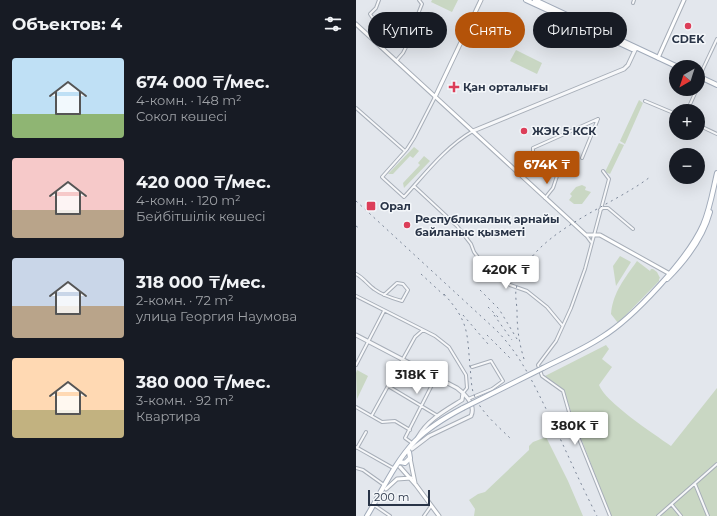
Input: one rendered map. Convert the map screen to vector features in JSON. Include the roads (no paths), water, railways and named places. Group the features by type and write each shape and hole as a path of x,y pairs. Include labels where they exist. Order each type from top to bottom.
{"main road":[{"path":"435,97 481,0"},
{"path":"526,0 632,49 636,48"},
{"path":"535,0 634,45 636,48 669,63"},
{"path":"658,58 684,0"},
{"path":"356,24 368,35"},
{"path":"382,48 586,235 600,235 670,275"},
{"path":"705,80 717,85"},
{"path":"670,275 684,256 702,226 717,173"},
{"path":"399,465 413,446 439,424 544,369 616,328 670,275 692,250 705,228 717,184"},
{"path":"368,516 399,465 413,446 438,422 464,410"},
{"path":"413,446 410,458 415,483"},
{"path":"399,465 407,462 410,458"},
{"path":"399,465 415,483 439,516"},
{"path":"386,487 397,479 411,478"}],"street":[{"path":"372,12 376,8 379,0"},
{"path":"396,61 403,53 413,33 414,24 422,4 419,0"},
{"path":"705,64 717,39"},
{"path":"435,97 414,138 405,151 382,177 404,197 456,142 473,131 624,69 628,65 636,48"},
{"path":"645,101 669,111"},
{"path":"356,108 405,151"},
{"path":"545,198 553,188 557,176 533,151 533,148 598,119 582,158"},
{"path":"705,129 717,134"},
{"path":"603,171 609,178 585,269 571,308 553,346 539,362 538,368 542,376 563,392 571,419 610,516"},
{"path":"414,186 457,226 471,244 474,252 483,264 510,284 526,291 547,307 562,325"},
{"path":"600,210 608,208 633,229"},
{"path":"595,230 600,235"},
{"path":"586,235 592,242"},
{"path":"356,280 357,275 362,277 374,289 384,295 402,301 408,290 403,284 397,283 384,295"},
{"path":"356,296 435,336 449,347 466,375 467,388 463,393 462,400"},
{"path":"356,365 384,311"},
{"path":"372,416 415,337 423,330"},
{"path":"356,335 436,377 463,393 468,399 472,410 471,416 429,436 413,446"},
{"path":"413,446 423,428 438,416 462,400 492,389 503,382 491,361 472,367"},
{"path":"413,446 406,438 436,377"},
{"path":"388,386 438,416"},
{"path":"356,406 382,422 395,421 410,430"},
{"path":"366,432 357,448 399,465"},
{"path":"658,516 717,464"},
{"path":"356,468 363,470 386,487"},
{"path":"695,484 708,516"},
{"path":"424,516 432,505"},
{"path":"672,505 681,516"},
{"path":"375,506 390,516"}],"railway":[{"path":"524,359 517,323 516,295 516,290 523,270 535,253 571,224 650,177"},
{"path":"356,201 505,340 528,373 597,516"},
{"path":"421,274 447,298"},
{"path":"480,290 499,309 517,339"},
{"path":"444,294 458,312 465,328 472,386 476,399 484,412 512,440"},
{"path":"488,307 500,319"},
{"path":"463,315 488,344"},
{"path":"494,315 512,340"},
{"path":"487,335 511,359"}],"place":[{"name":"CDEK","path":"688,26"},
{"name":"Қан орталығы","path":"454,87"},
{"name":"ЖЭК 5 КСК","path":"524,131"},
{"name":"Орал","path":"371,206"},
{"name":"Республикалық арнайы байланыс қызметі","path":"407,225"}]}
